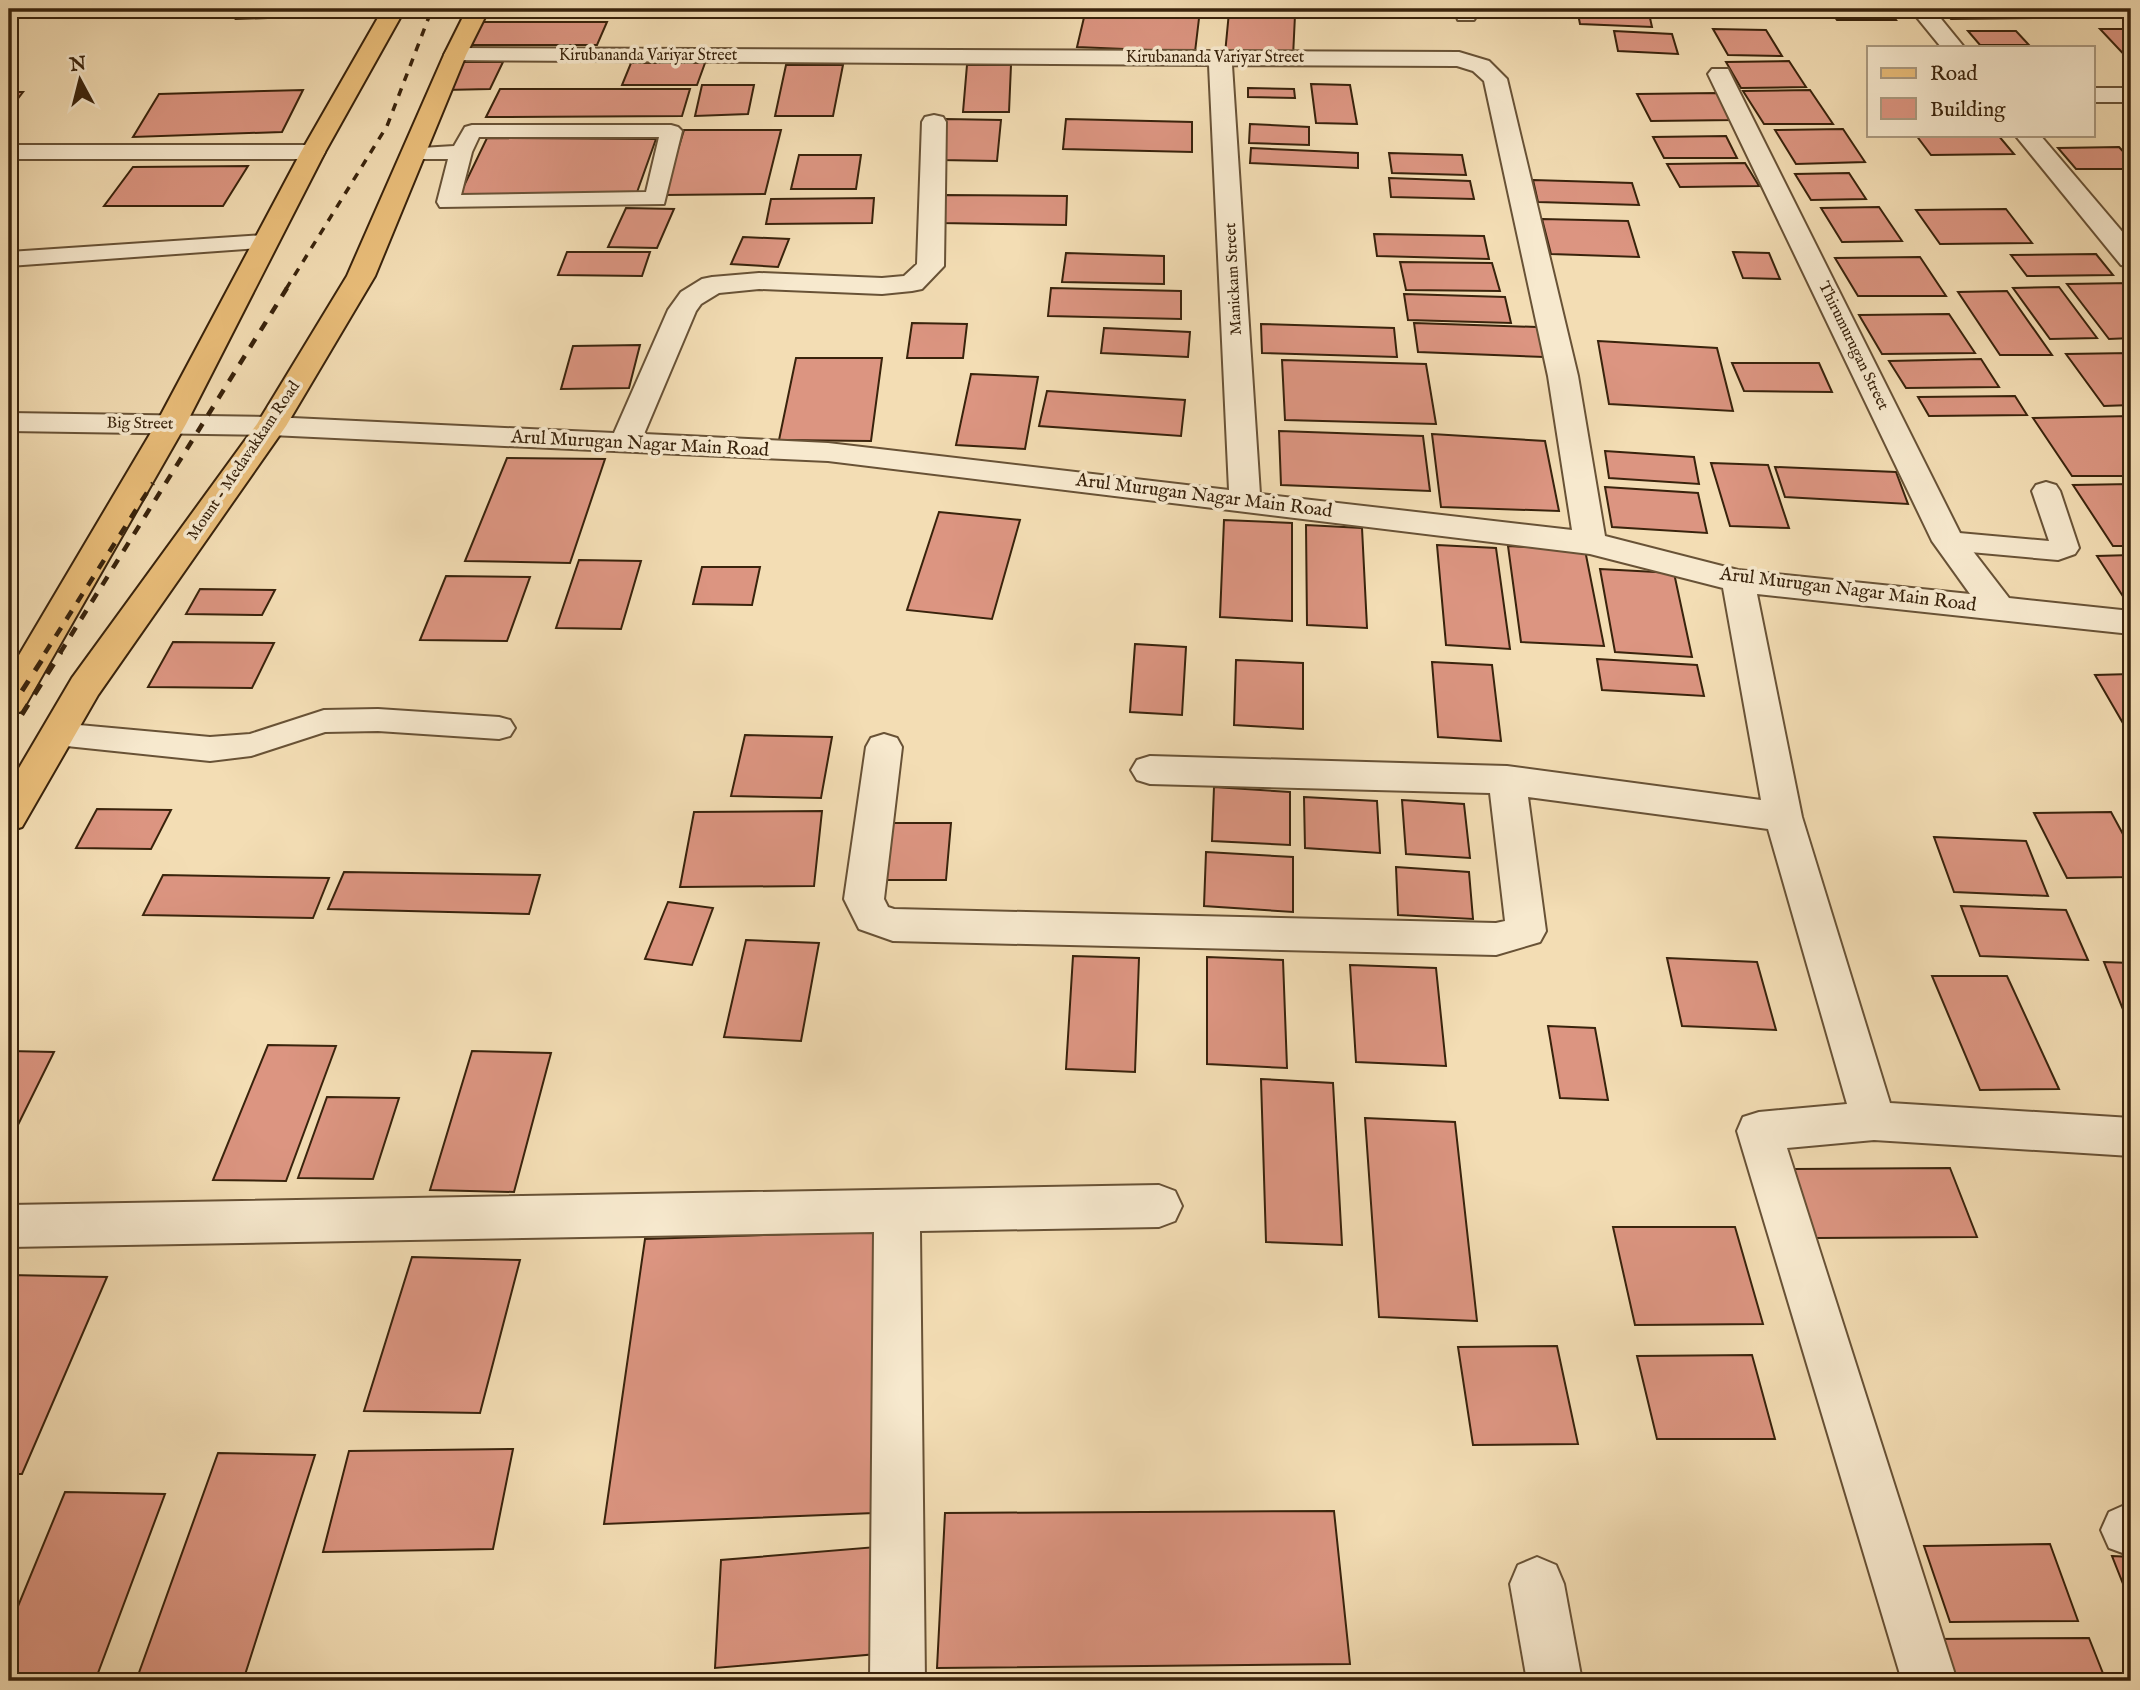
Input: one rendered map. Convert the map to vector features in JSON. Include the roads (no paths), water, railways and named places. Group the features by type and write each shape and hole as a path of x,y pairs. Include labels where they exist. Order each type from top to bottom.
{"main road":[{"path":"9,702 172,424 313,152 394,9"},
{"name":"Mount - Medavakkam Road","path":"9,817 85,687 271,426 361,276 455,55 478,9"}],"street":[{"path":"1921,9 1952,46"},
{"name":"Kirubananda Variyar Street","path":"455,55 1459,59 1481,66 1495,79 1563,376 1590,542"},
{"name":"Manickam Street","path":"1220,59 1245,500"},
{"name":"Thirumurugan Street","path":"1720,74 1948,541 1999,608"},
{"path":"2094,95 2131,95"},
{"path":"625,443 682,310 691,298 712,285 759,281 882,286 912,283 930,266 934,122"},
{"path":"2027,136 2131,259"},
{"path":"9,152 313,152"},
{"name":"Big Street","path":"9,422 271,426"},
{"name":"Arul Murugan Nagar Main Road","path":"271,426 828,453 1590,542 1738,581 2131,622"},
{"path":"1738,581 1783,817 1874,1121"},
{"path":"884,747 864,899 873,918 893,925 1496,939 1526,930 1507,780"},
{"path":"1150,769 1507,780 1783,817"},
{"path":"1930,1681 1759,1132 1874,1121 2131,1136"},
{"path":"9,1226 1160,1206"},
{"path":"898,1210 898,1681"},
{"path":"1537,1584 1555,1681"}],"lane":[{"path":"472,131 671,131 656,199 448,202 461,152 472,131"},
{"path":"413,154 461,152"},
{"path":"9,259 265,242"},
{"path":"1948,541 2058,551 2065,548 2046,491"},
{"path":"57,734 210,749 251,745 324,721 378,720 499,728"}],"railway":[{"path":"286,289 387,126 432,9"},
{"path":"60,653 287,288"},
{"path":"45,653 153,483"},
{"path":"9,711 47,652"},
{"path":"9,735 61,652"}]}
